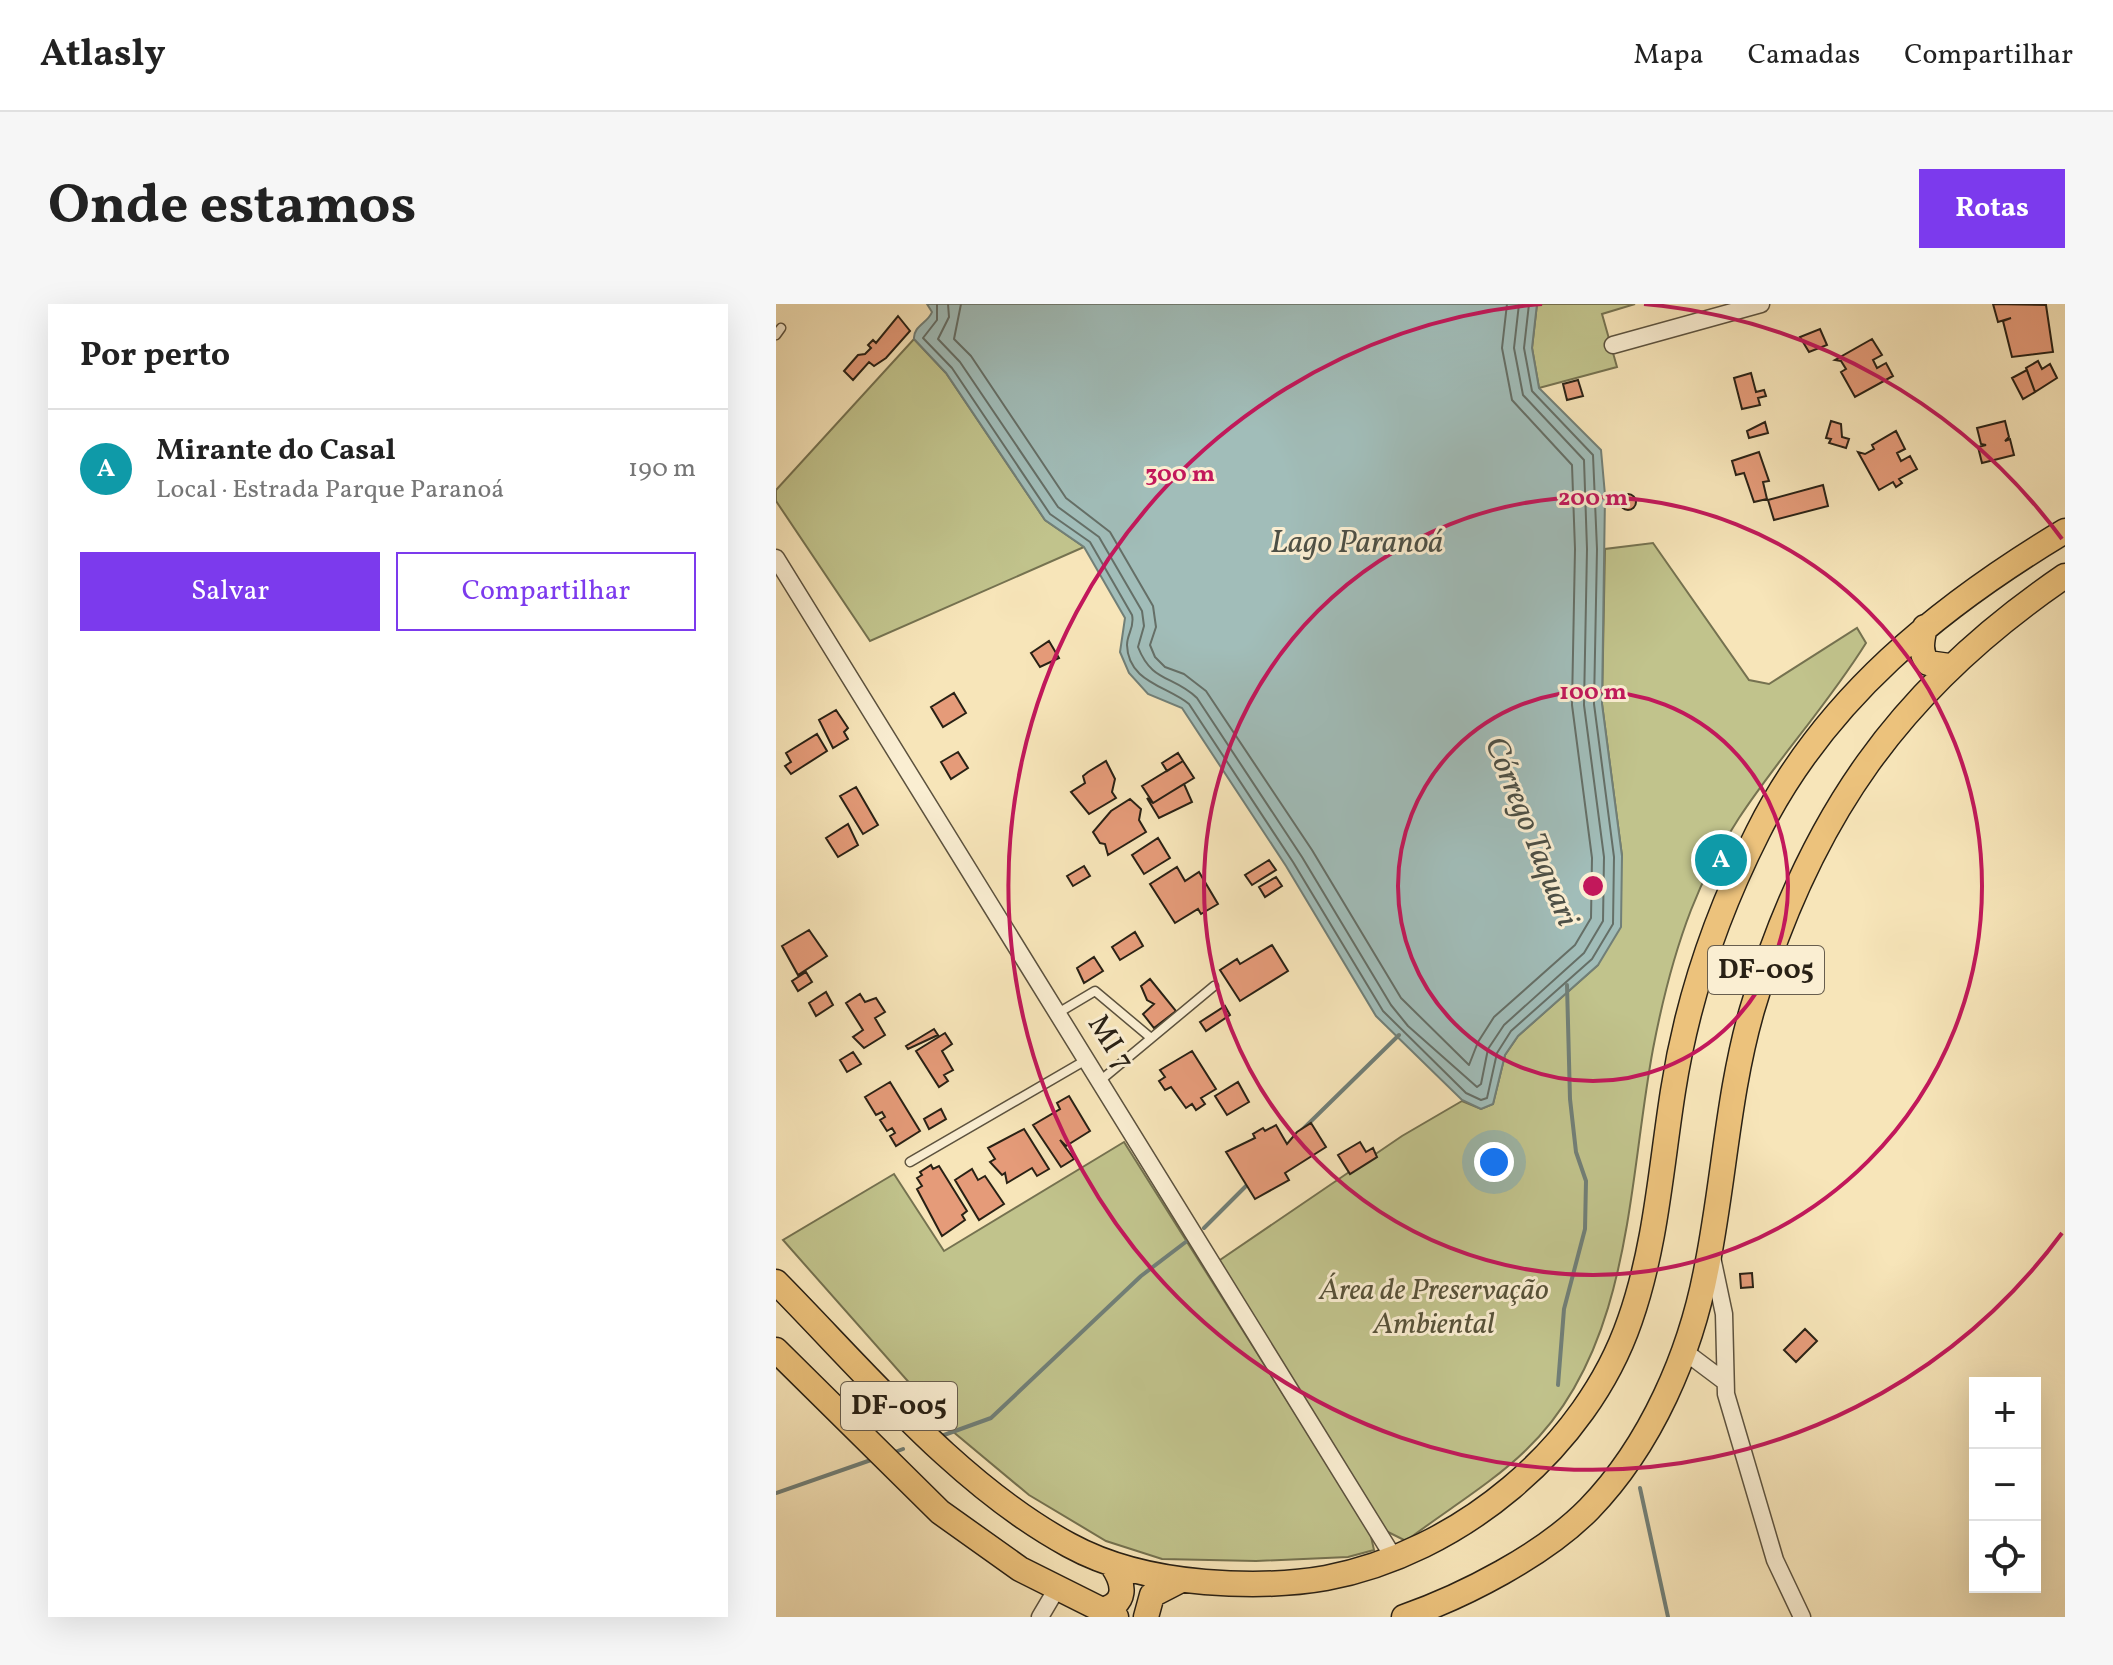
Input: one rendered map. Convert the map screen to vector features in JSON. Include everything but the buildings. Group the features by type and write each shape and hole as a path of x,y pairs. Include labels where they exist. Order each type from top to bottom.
{"main road":[{"name":"DF-005","path":"776,1282 990,1495 1050,1535 1112,1565 1181,1580 1221,1583 1306,1581 1394,1558 1463,1522 1553,1448 1597,1391 1630,1320 1643,1275 1688,1019 1719,913 1760,828 1813,744 1876,669 1998,572 2065,531"},
{"name":"DF-005","path":"1422,1615 1491,1578 1563,1531 1589,1509 1633,1454 1684,1351 1710,1249 1743,1044 1768,963 1824,833 1860,771 1900,719 1949,666 1994,626 2065,576"},
{"path":"1925,627 1922,643 1924,659 1928,663 1949,666"},
{"name":"DF-005","path":"776,1350 940,1512 1000,1556 1056,1590 1108,1613"},
{"path":"1108,1613 1122,1595 1123,1584 1112,1565"},
{"path":"1146,1617 1152,1595 1181,1580"}],"street":[{"path":"1613,345 1761,304"},
{"name":"MI 7","path":"776,558 1394,1558"},
{"path":"1710,1249 1724,1314 1724,1381 1775,1560 1802,1617"},
{"path":"1684,1351 1724,1381"},
{"path":"1040,1617 1056,1590"}],"lane":[{"path":"1101,1080 1214,986"},
{"path":"1058,1013 1095,991 1102,993 1151,1038"},
{"path":"910,1162 1087,1059"}],"green space":[{"path":"1537,304 1635,304 1602,314 1617,367 1539,388 1532,348"},
{"path":"914,339 946,373 1045,520 1084,547 870,641 776,501 776,490"},
{"name":"Área de Preservação Ambiental","path":"1653,543 1749,680 1769,684 1857,628 1866,643 1727,836 1691,910 1664,996 1620,1262 1606,1314 1587,1363 1561,1409 1526,1450 1483,1486 1406,1541 1374,1525 1217,1262 1402,1136 1462,1101 1481,1109 1493,1104 1505,1055 1518,1036 1598,965 1622,856 1602,704 1605,549"},
{"name":"Área de Preservação Ambiental","path":"1124,1142 1370,1532 1374,1550 1348,1557 1256,1561 1162,1559 1106,1541 1029,1495 951,1430 783,1240 894,1174 944,1251"}],"water":[{"name":"Lago Paranoá","path":"927,304 1537,304 1532,348 1539,388 1601,450 1605,495 1602,704 1622,856 1621,927 1598,965 1518,1036 1505,1055 1493,1104 1481,1109 1462,1100 1376,1016 1286,866 1182,708 1148,694 1129,673 1120,652 1125,618 1084,547 1045,520 946,373 914,339 916,331 932,312"}],"waterway":[{"name":"Córrego Taquari","path":"1558,1385 1564,1309 1585,1229 1586,1181 1576,1152 1570,1099 1567,985"},
{"path":"1302,1130 1399,1035"},
{"path":"1204,1228 1251,1181"},
{"path":"944,1435 991,1418 1141,1276 1187,1241"},
{"path":"895,1452 903,1449"},
{"path":"776,1493 871,1460"},
{"name":"Córrego Taquari","path":"1640,1488 1668,1617"}],"place":[{"name":"Mirante do Casal","path":"1721,860"}]}
